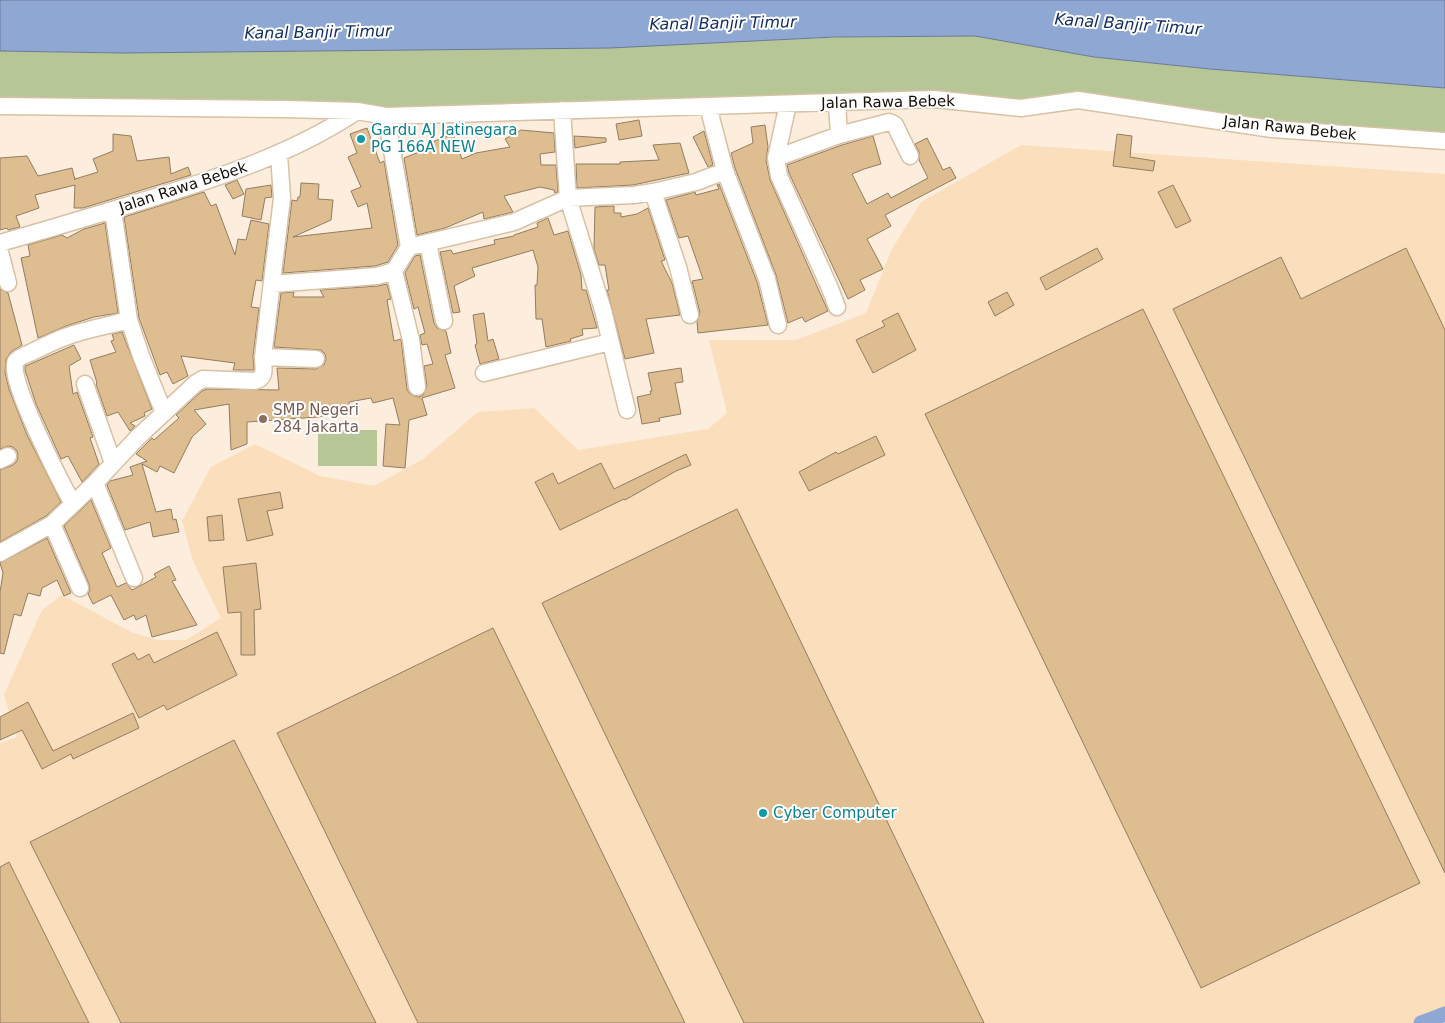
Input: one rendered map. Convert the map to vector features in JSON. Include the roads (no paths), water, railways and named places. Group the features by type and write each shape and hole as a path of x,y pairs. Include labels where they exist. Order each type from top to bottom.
{"street":[{"name":"Jalan Rawa Bebek","path":"0,106 262,108 357,111 386,116 934,99 1022,108 1078,100 1272,129 1445,141"},
{"path":"837,102 839,135"},
{"path":"788,104 776,158 779,176 818,260 836,306"},
{"path":"708,106 725,171 767,279 778,325"},
{"path":"562,110 568,198 603,310 627,410"},
{"name":"Jalan Rawa Bebek","path":"0,243 214,179 279,154 357,111"},
{"path":"272,284 377,276 394,271 409,247 386,116"},
{"path":"776,158 839,135 889,122 895,125 910,156"},
{"path":"0,553 52,524 95,483 138,437 196,383 203,379 255,381 261,379 264,375 263,357 282,198 279,154"},
{"path":"409,247 514,222 568,198 634,195 653,192 696,182 725,171"},
{"path":"653,192 680,275 690,315"},
{"path":"114,210 130,320 141,356 164,413"},
{"path":"428,243 444,321"},
{"path":"0,252 8,283"},
{"path":"394,271 411,340 417,386"},
{"path":"73,504 8,376 16,361 37,350 74,334 130,320"},
{"path":"484,372 610,342"},
{"path":"263,357 316,359"},
{"path":"85,384 113,463"},
{"path":"95,483 134,578"},
{"path":"52,524 80,588"}],"water":[{"name":"Kanal Banjir Timur","path":"0,0 1445,0 1445,88 1210,69 1094,57 975,36 835,37 610,48 121,53 0,51"}],"waterway":[{"path":"1421,1023 1445,1014"}],"place":[{"name":"Gardu AJ Jatinegara PG 166A NEW","path":"361,139"},
{"name":"SMP Negeri 284 Jakarta","path":"263,419"},
{"name":"Cyber Computer","path":"763,813"}]}
